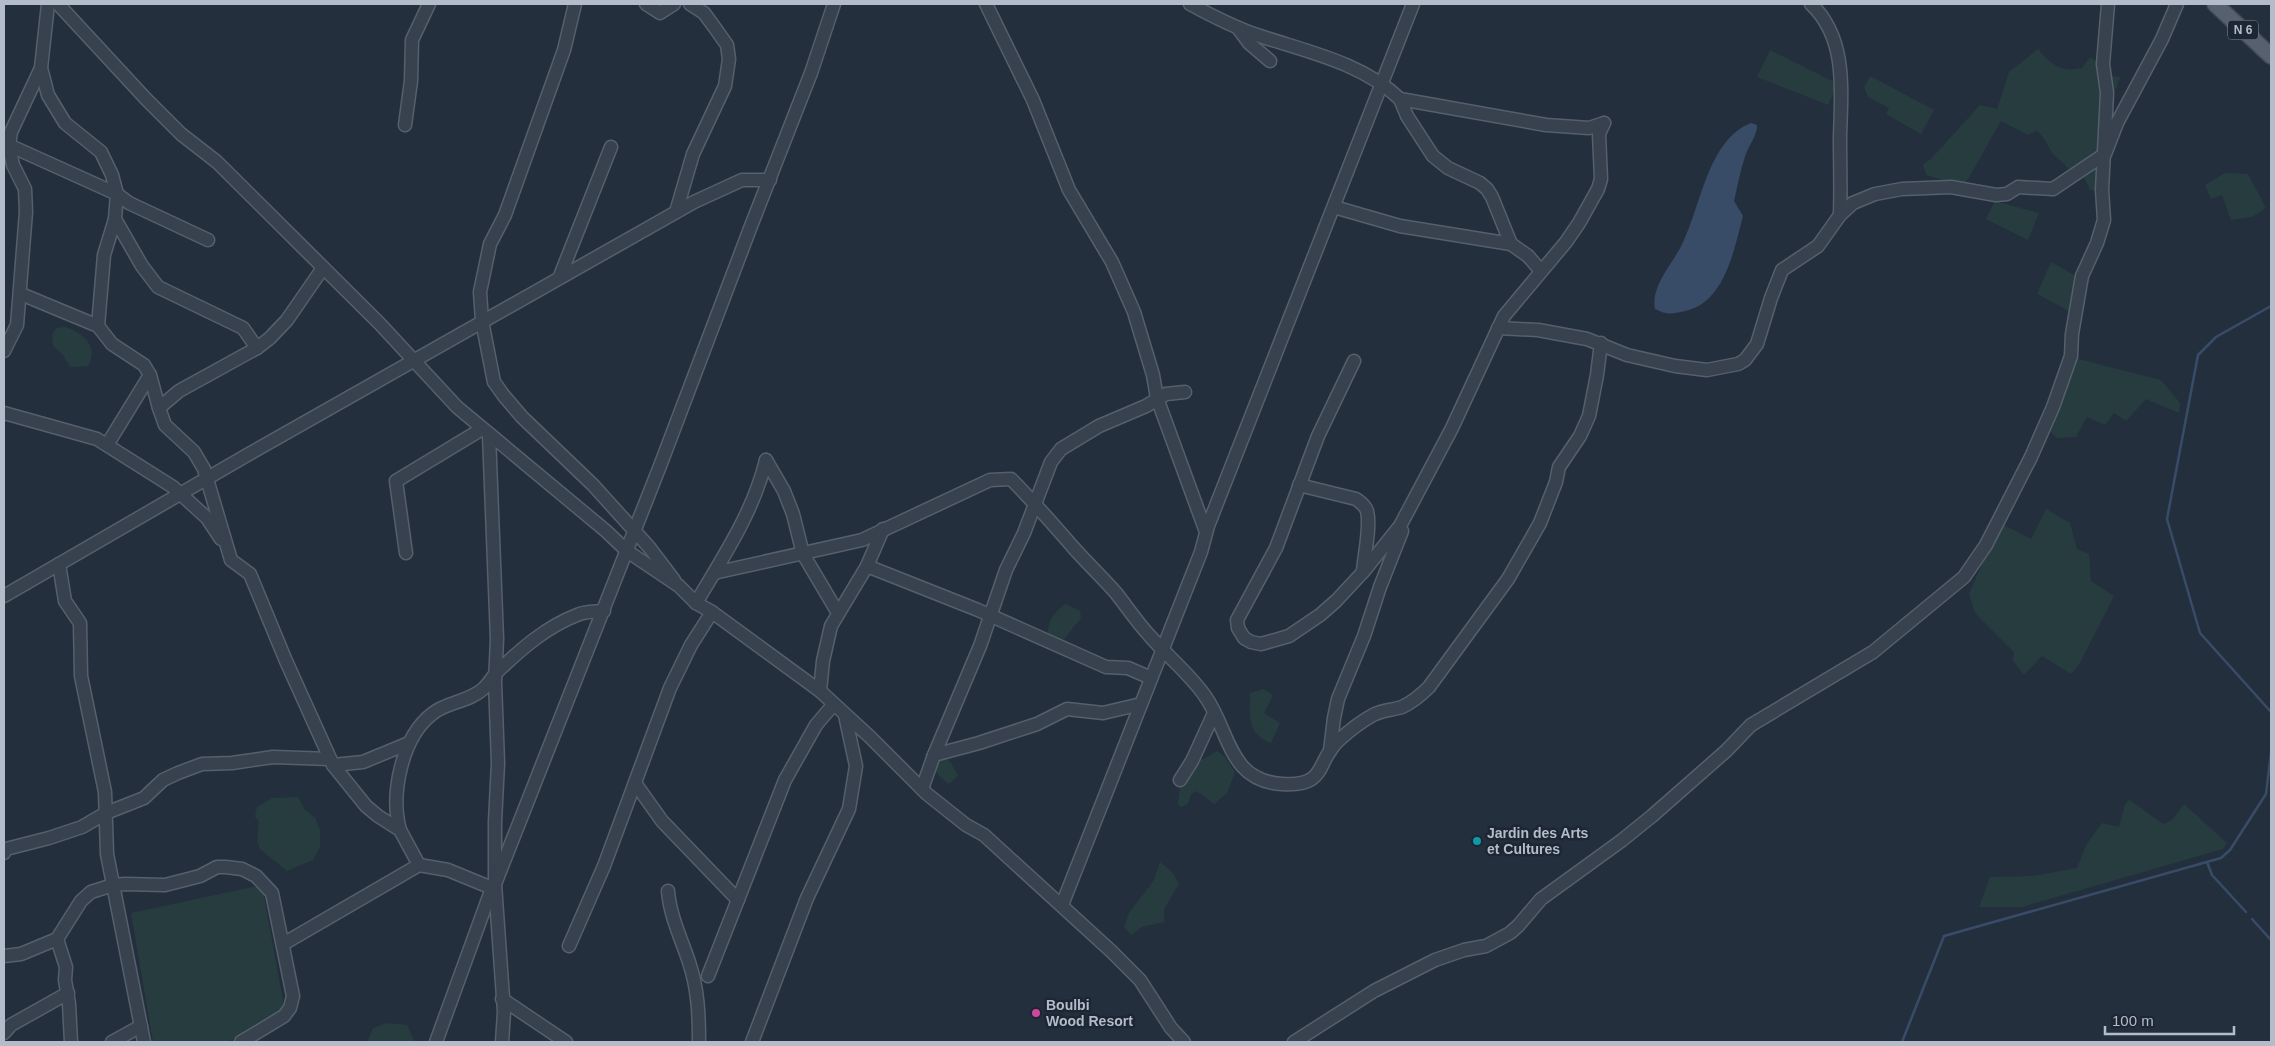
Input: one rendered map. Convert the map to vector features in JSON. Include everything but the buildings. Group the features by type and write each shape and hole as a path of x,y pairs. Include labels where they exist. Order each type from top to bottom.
{"main road":[{"name":"N 6","path":"2215,4 2271,56"}],"street":[{"path":"4,351 17,325 21,294 21,264 26,212 24,189 6,144 41,68 48,4"},
{"path":"58,4 181,134 217,162 380,324 457,407 606,531 627,551 679,586"},
{"path":"405,125 412,40 429,4"},
{"path":"646,4 660,13 674,4"},
{"path":"676,212 693,154 725,86 729,59 727,45 715,28 704,13 690,4"},
{"path":"436,1042 494,886 604,611 750,226 770,180 811,73 834,4"},
{"path":"986,4 1033,100 1069,190 1112,262 1134,312 1153,375 1157,398 1206,532"},
{"path":"1062,906 1201,552 1206,532 1270,363 1334,207 1413,4"},
{"path":"1811,4 1820,12 1832,35 1842,74 1840,215"},
{"path":"1294,1042 1374,991 1435,960 1464,950 1486,946 1510,933 1541,899 1652,816 1726,751 1752,725 1872,652 1964,577 1976,561 2000,519 2034,449 2061,388 2072,354 2072,334 2082,276 2097,243 2104,220 2102,190 2107,93 2103,64 2108,4"},
{"path":"1498,328 1538,330 1601,343 1627,355 1674,366 1707,370 1738,364 1745,360 1757,344 1782,270 1818,246 1840,215 1863,198 1902,189 1951,187 1996,195 2007,194 2018,187 2053,189 2105,154 2117,123 2162,39 2176,4"},
{"path":"714,573 862,540 990,480 1011,479 1117,594 1162,650 1202,690 1236,761 1253,776 1271,783 1283,784 1310,781 1322,769 1330,751 1338,699 1364,636 1407,515 1452,428 1498,328 1510,307 1579,223 1598,189 1601,179 1599,142 1604,123 1581,128 1546,125 1400,99 1381,84 1343,63 1238,28 1196,5"},
{"path":"576,6 564,50 505,215 490,244 480,292 482,321 494,382 522,417 593,486 634,533 649,546 679,586 696,603 712,612 820,692 870,736 922,790 966,825 984,836 1062,906 1140,980 1171,1028 1184,1042"},
{"path":"1238,28 1249,43 1270,61"},
{"path":"41,68 48,95 65,123 101,152 112,175 116,194 115,219 104,255 98,326"},
{"path":"1400,99 1407,116 1433,156 1448,168 1480,183 1487,189 1492,197 1510,244"},
{"path":"6,144 116,194 129,203 208,240"},
{"path":"560,276 611,147"},
{"path":"4,596 560,276 676,212 742,180 770,180"},
{"path":"1334,207 1400,226 1510,244 1528,256 1540,271"},
{"path":"115,219 142,266 158,287 243,328 256,348"},
{"path":"159,408 195,381 256,348 287,320 323,268"},
{"path":"21,294 98,326 112,344 144,365 150,375 166,425 194,452 207,478 231,560 250,574 259,591 286,661 331,762 366,806 400,830"},
{"path":"1330,751 1340,740 1374,715 1401,707 1414,700 1429,687 1508,579 1540,523 1563,459 1580,436 1589,416 1596,383 1601,343"},
{"path":"1354,361 1324,422 1273,554 1237,620 1238,628 1244,638 1261,644 1289,636 1320,615 1363,572 1407,515"},
{"path":"107,445 150,375"},
{"path":"922,790 934,755 980,646 1006,570 1024,533 1050,462 1060,449 1099,426 1146,406 1166,394 1184,392"},
{"path":"4,414 80,433 107,445 173,486 207,518 227,548"},
{"path":"406,553 396,481 486,432"},
{"path":"486,432 497,639 495,673 498,763 494,886 502,999 502,1042"},
{"path":"696,603 744,520 755,497 766,460 784,491 793,514 803,554 838,612"},
{"path":"1299,486 1356,499 1363,504 1366,511 1367,532 1363,572"},
{"path":"820,692 827,641 838,612 867,566 883,529"},
{"path":"59,564 65,601 80,623 82,676 105,792 107,854 144,1042"},
{"path":"867,566 1106,666 1128,668 1151,678"},
{"path":"419,865 400,830 396,812 400,773 409,742 432,714 482,691 495,673 540,634 579,614 604,611"},
{"path":"569,946 604,866 680,666 712,612"},
{"path":"934,755 1037,724 1067,709 1104,713 1141,704"},
{"path":"708,976 785,780 816,725 833,705"},
{"path":"1180,780 1192,761 1214,713"},
{"path":"752,1042 808,898 849,809 856,766 845,715"},
{"path":"4,852 6,849 82,827 106,813 144,798 163,780 202,764 232,763 273,757 331,762 363,762 409,742"},
{"path":"636,783 662,821 738,900"},
{"path":"283,944 419,865 448,870 494,886"},
{"path":"4,956 21,954 57,939 82,901 92,892 113,885 165,885 200,876 217,867 242,869 264,883 272,893 293,996 290,1008 284,1016 240,1042"},
{"path":"668,891 673,916 689,963 698,1001 700,1019 699,1042"},
{"path":"57,939 65,962 71,1042"},
{"path":"4,1033 11,1025 68,993"},
{"path":"502,999 566,1042"},
{"path":"112,1042 141,1026"}],"green space":[{"path":"2038,49 2052,63 2062,68 2082,68 2090,57 2097,61 2098,74 2120,77 2116,89 2109,91 2100,191 2090,190 2082,173 2068,169 2053,154 2039,133 2036,131 2028,135 2001,121 1964,186 1926,175 1923,164 1931,159 1980,105 1997,109 2009,72"},
{"path":"1770,50 1838,84 1828,105 1757,77"},
{"path":"1870,76 1934,110 1921,134 1886,114 1889,108 1868,97 1864,87"},
{"path":"2225,173 2248,174 2266,208 2252,217 2231,220 2222,195 2211,199 2205,185"},
{"path":"1995,201 2039,213 2028,240 1986,219"},
{"path":"2051,262 2079,278 2073,313 2037,294"},
{"path":"65,327 83,336 90,346 92,352 88,366 70,367 63,355 53,346 52,335 56,328"},
{"path":"2071,357 2161,380 2180,403 2179,413 2146,399 2126,421 2114,413 2105,425 2087,417 2076,437 2057,438 2047,428"},
{"path":"2046,509 2070,523 2077,549 2089,554 2091,581 2114,596 2080,663 2071,674 2042,656 2024,675 2013,661 2014,652 1975,613 1969,594 2000,523 2031,539"},
{"path":"1066,604 1080,611 1081,618 1059,643 1048,636 1049,626 1050,621 1058,610"},
{"path":"1263,689 1273,695 1264,713 1280,723 1271,743 1257,734 1251,723 1250,693"},
{"path":"937,748 951,763 958,776 949,784 939,776 924,754"},
{"path":"1217,751 1225,757 1235,772 1227,793 1214,804 1197,791 1191,794 1188,804 1181,807 1178,804 1180,787 1191,772 1196,761 1204,759"},
{"path":"298,797 305,810 315,818 320,830 320,847 313,860 287,871 260,849 257,841 259,821 255,817 257,807 272,798"},
{"path":"2130,800 2163,824 2172,820 2184,804 2227,843 2223,849 2022,907 1979,907 1990,877 2033,876 2077,868 2086,845 2102,823 2119,827 2125,804"},
{"path":"1160,862 1172,872 1179,884 1164,909 1164,922 1142,927 1131,935 1124,927 1129,913 1154,880"},
{"path":"262,885 284,1006 281,1013 228,1042 153,1042 131,913"},
{"path":"387,1023 407,1025 415,1042 367,1042 373,1028"}],"water":[{"path":"1751,123 1757,125 1756,132 1745,157 1734,201 1743,216 1726,273 1710,297 1699,306 1673,313 1666,313 1655,309 1656,291 1684,240 1708,174 1716,158 1725,143 1737,131"}],"waterway":[{"path":"2271,306 2216,337 2198,355 2167,519 2200,633 2271,712"},
{"path":"1902,1042 1944,936 2221,858 2230,850 2266,794 2271,753"},
{"path":"2207,862 2212,875 2246,912"},
{"path":"2252,919 2271,940"}],"place":[{"name":"Jardin des Arts et Cultures","path":"1477,841"},
{"name":"Boulbi Wood Resort","path":"1036,1013"}]}
